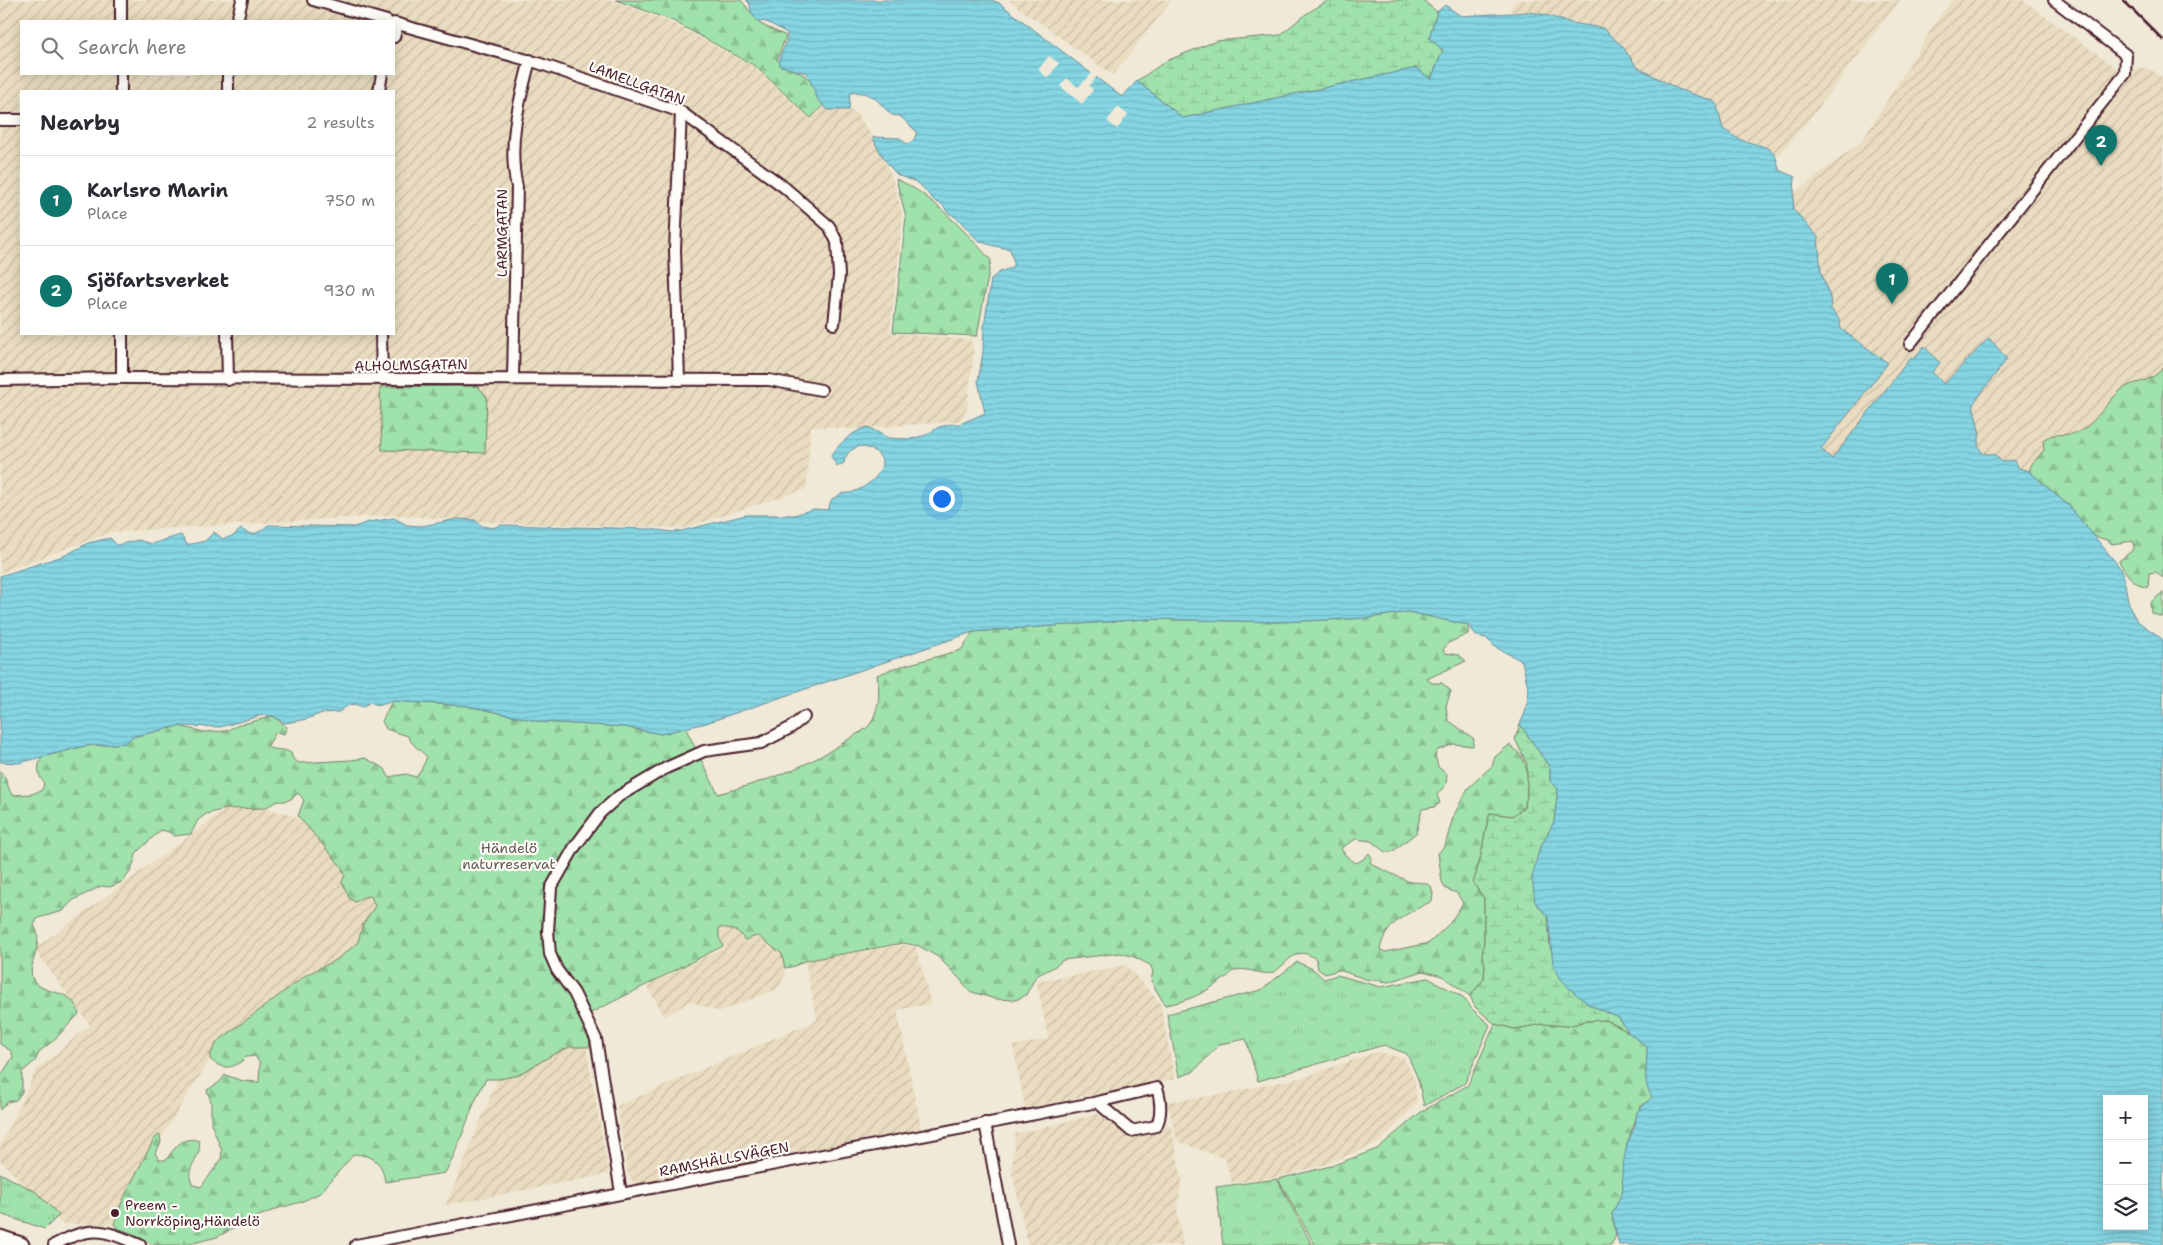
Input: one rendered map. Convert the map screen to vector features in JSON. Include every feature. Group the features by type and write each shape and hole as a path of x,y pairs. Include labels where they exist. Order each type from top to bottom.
{"street":[{"path":"121,0 121,20"},
{"path":"238,20 242,0"},
{"path":"313,0 383,20"},
{"path":"1910,344 2124,74 2126,55 2054,0"},
{"name":"LAMELLGATAN","path":"396,24 530,60 681,112 784,187 829,226 837,242 839,275 834,324"},
{"name":"LARMGATAN","path":"513,378 517,187 513,170 515,116 530,60"},
{"path":"121,75 121,90"},
{"path":"228,75 228,90"},
{"path":"379,90 382,75"},
{"path":"679,380 675,250 681,112"},
{"path":"0,120 20,120"},
{"path":"122,335 122,378"},
{"path":"227,335 228,380"},
{"path":"381,335 382,379"},
{"name":"ALHOLMSGATAN","path":"0,380 122,378 228,380 513,378 769,380 821,390"},
{"path":"621,1193 596,1039 574,993 557,970 550,954 548,932 551,888 574,848 600,813 619,796 666,768 704,751 762,743 790,728 804,717"},
{"name":"RAMSHÄLLSVÄGEN","path":"356,1245 985,1124 1157,1088 1159,1096 1158,1122 1156,1126 1131,1131 1096,1102"},
{"path":"985,1124 1008,1245"},
{"path":"54,1245 82,1232 104,1231 140,1245"},
{"path":"66,1245 73,1235"},
{"path":"0,1238 21,1245"}],"shaded area":[{"path":"0,0 611,0 672,23 754,67 811,119 832,97 855,112 878,144 892,178 903,216 890,333 970,340 974,350 967,408 960,421 855,429 811,426 806,489 684,528 502,523 394,515 112,532 0,573"},
{"path":"1008,0 1172,0 1113,75"},
{"path":"1516,0 1900,0 1816,111 1777,157 1765,145 1742,141 1723,129 1716,102 1678,89 1637,67 1622,46 1603,28 1571,23 1542,14 1509,11"},
{"path":"1952,0 2023,0 2119,70 2148,68 2163,78 2163,368 2156,376 2145,382 2133,384 2121,390 2084,429 2065,436 2058,434 2048,436 2043,440 2044,450 2032,464 2029,471 2002,462 1995,455 1982,453 1978,445 1980,434 1973,404 2006,360 1988,338 1944,384 1911,357 1832,459 1821,450 1888,363 1841,329 1839,319 1831,309 1830,297 1821,272 1818,238 1793,209 1793,194 1862,141 1935,23"},
{"path":"253,807 287,813 301,820 341,866 345,875 342,882 344,890 355,902 363,897 371,896 375,907 363,924 358,942 350,949 336,960 306,975 217,1042 210,1059 124,1197 114,1224 62,1224 0,1160 0,1146 37,1069 90,1025 34,949 226,809"},
{"path":"730,928 740,935 743,941 758,938 782,955 786,974 777,989 719,1012 690,1001 665,1017 647,986 725,947 720,936 720,930"},
{"path":"902,945 916,947 931,1004 897,1010 922,1132 636,1185 628,1175 617,1106 817,1020 805,961"},
{"path":"1126,965 1160,1003 1175,1079 1025,1108 1013,1046 1048,1039 1037,982"},
{"path":"585,1042 609,1174 446,1205 501,1070"},
{"path":"1376,1052 1404,1058 1415,1081 1417,1103 1379,1143 1327,1164 1277,1177 1232,1183 1225,1159 1177,1141 1167,1102 1217,1095 1307,1076"},
{"path":"1098,1114 1130,1136 1171,1126 1182,1180 1177,1208 1183,1245 1028,1245 1012,1172 1015,1134"}],"green space":[{"path":"616,0 741,0 760,24 786,36 777,60 804,75 831,97 811,118 755,66 673,21"},
{"path":"1329,0 1423,0 1437,12 1429,38 1443,50 1431,79 1416,68 1183,118 1137,81 1166,61 1216,41 1280,35 1306,14"},
{"path":"896,179 935,204 991,260 977,336 893,332 906,217"},
{"path":"2163,368 2163,578 2156,572 2149,573 2148,588 2130,578 2119,561 2134,549 2133,541 2112,544 2107,540 2093,536 2070,507 2029,471 2032,464 2044,450 2043,440 2052,435 2077,433 2082,430 2125,387 2152,378"},
{"path":"477,386 487,396 485,453 382,450 380,387"},
{"path":"2163,592 2162,617 2151,613 2150,603"},
{"name":"Händelö naturreservat","path":"1408,612 1468,625 1468,634 1448,643 1443,650 1445,653 1459,655 1466,661 1427,679 1432,683 1442,683 1451,691 1446,706 1448,720 1474,739 1473,746 1454,744 1438,750 1435,755 1438,767 1447,774 1446,784 1437,795 1440,803 1434,807 1422,809 1416,833 1392,852 1385,852 1371,841 1356,839 1341,848 1345,855 1356,863 1364,859 1369,853 1372,858 1370,863 1408,881 1431,886 1432,901 1407,914 1393,925 1387,932 1380,950 1386,952 1429,943 1450,923 1463,903 1457,893 1446,889 1442,882 1438,853 1445,846 1453,817 1468,788 1492,766 1495,757 1509,745 1519,753 1527,773 1525,804 1512,816 1490,813 1473,883 1484,898 1484,944 1482,955 1485,965 1484,979 1470,996 1442,976 1423,971 1389,982 1365,979 1339,970 1325,974 1318,969 1316,959 1303,953 1293,956 1274,972 1261,973 1241,969 1236,970 1196,996 1181,1002 1165,1005 1151,981 1153,971 1150,965 1132,956 1120,953 1063,960 1036,976 1026,995 1016,1000 995,999 969,991 938,957 919,946 903,943 804,961 795,966 785,968 782,954 758,936 744,940 734,930 719,928 719,937 723,946 581,1018 590,1035 589,1047 570,1047 518,1075 500,1079 486,1079 445,1173 385,1182 382,1169 376,1161 367,1156 354,1154 320,1193 301,1202 279,1208 249,1220 217,1237 186,1245 156,1245 117,1228 114,1224 124,1197 154,1139 160,1134 161,1143 155,1153 159,1160 166,1160 176,1147 184,1141 199,1141 198,1153 191,1168 190,1178 193,1185 201,1187 221,1160 222,1151 211,1123 211,1102 207,1090 220,1082 225,1075 243,1081 259,1082 260,1063 255,1056 246,1057 237,1064 228,1067 219,1065 210,1059 210,1055 217,1042 306,975 336,960 350,949 358,942 363,924 375,906 371,896 363,897 355,902 349,898 342,882 345,875 341,866 298,816 304,800 298,793 289,800 277,801 265,808 226,809 206,814 198,820 191,834 174,836 169,832 161,830 137,852 131,871 122,882 110,887 101,886 72,901 63,911 38,918 34,925 38,940 31,970 34,981 45,989 65,995 71,999 76,1005 79,1014 53,1041 40,1051 35,1061 22,1072 22,1092 16,1100 7,1102 0,1110 0,1077 13,1057 11,1051 0,1044 0,771 12,795 32,794 42,790 44,783 38,770 42,757 85,746 126,743 132,737 179,726 204,732 225,731 239,725 273,716 287,727 284,734 276,732 267,747 288,751 293,759 299,763 365,758 385,769 389,777 406,774 416,777 427,757 414,745 408,736 386,729 382,721 392,701 468,706 541,722 624,727 661,734 685,727 718,794 788,772 820,757 863,731 871,723 878,705 877,675 895,668 961,650 973,632 1146,619 1280,622 1368,618"},
{"path":"1520,724 1550,768 1550,781 1558,789 1554,822 1539,850 1535,902 1548,917 1550,948 1569,988 1588,1004 1619,1018 1628,1032 1606,1020 1586,1021 1568,1026 1542,1024 1515,1029 1495,1024 1475,1007 1470,996 1484,979 1485,965 1482,955 1484,942 1484,898 1473,883 1490,813 1512,816 1524,808 1527,796 1527,764 1515,739"},
{"path":"1297,962 1313,969 1324,979 1337,975 1381,987 1428,978 1463,997 1471,1008 1490,1025 1465,1083 1424,1106 1418,1079 1407,1054 1384,1045 1258,1081 1246,1039 1220,1044 1193,1072 1179,1077 1167,1014 1261,990"},
{"path":"1606,1020 1628,1032 1647,1047 1646,1078 1649,1091 1653,1097 1640,1107 1627,1144 1623,1191 1612,1214 1616,1236 1611,1245 1315,1245 1278,1179 1331,1166 1377,1149 1421,1112 1468,1085 1495,1024 1515,1029 1542,1024 1568,1026 1586,1021"},
{"path":"0,1173 36,1192 59,1215 45,1229 0,1214"},
{"path":"1277,1179 1312,1245 1223,1245 1216,1187"}],"water":[{"path":"746,0 991,0 999,3 1122,97 1137,81 1183,118 1416,68 1431,79 1443,50 1429,38 1437,12 1445,5 1461,16 1528,12 1542,14 1571,23 1603,28 1622,46 1637,67 1678,89 1716,102 1723,129 1741,140 1768,148 1775,156 1779,170 1795,177 1793,209 1818,237 1821,272 1830,297 1831,309 1839,319 1841,329 1888,363 1821,449 1832,459 1911,357 1914,359 1924,346 1940,363 1932,372 1944,384 1989,338 2007,359 1973,404 1980,434 1978,445 1982,453 1995,455 2002,462 2013,460 2019,468 2029,471 2070,507 2122,570 2129,605 2135,618 2163,640 2163,1245 1619,1245 1612,1214 1623,1191 1622,1171 1627,1144 1635,1126 1637,1112 1652,1097 1646,1079 1647,1047 1628,1032 1619,1018 1588,1004 1569,988 1560,978 1553,964 1548,917 1535,902 1532,878 1539,850 1554,822 1558,789 1550,781 1550,768 1520,724 1525,713 1529,692 1522,661 1495,647 1486,638 1477,636 1468,625 1408,612 1368,618 1280,622 1146,619 973,632 706,723 661,734 624,727 541,722 468,706 392,701 381,704 370,702 363,707 355,704 347,706 339,712 322,713 307,719 285,723 273,716 263,715 220,727 179,726 132,737 126,743 85,746 19,763 0,762 0,576 66,555 88,543 110,538 117,545 138,540 151,544 181,535 187,545 205,541 214,532 223,539 233,536 241,529 252,534 261,531 268,525 354,527 369,522 394,518 407,525 422,526 457,519 475,520 482,526 493,528 500,525 650,529 672,532 746,515 794,515 814,509 827,510 832,499 843,493 849,493 865,486 878,474 882,460 876,452 860,446 849,452 844,463 837,466 831,456 842,442 852,434 868,427 888,438 911,439 926,435 939,427 960,424 985,413 978,381 991,280 1000,272 1012,268 1014,263 1010,249 980,241 960,221 948,213 942,204 932,199 919,184 898,175 891,168 873,137 900,138 907,144 914,140 917,132 900,116 892,115 870,95 858,93 850,93 849,110 828,110 818,100 807,73 780,66 780,57 787,33 767,22 758,21 752,14 750,4"}],"pier":[{"path":"1049,56 1059,63 1048,78 1038,70"},
{"path":"1093,72 1097,76 1089,86 1093,90 1082,104 1060,86 1067,78 1078,87"},
{"path":"1118,107 1128,115 1117,129 1107,121"}],"railway":[{"path":"2123,0 2163,40"}],"place":[{"name":"Sjöfartsverket","path":"2101,166"},
{"name":"Karlsro Marin","path":"1892,304"},
{"name":"Preem - Norrköping,Händelö","path":"115,1213"}]}
